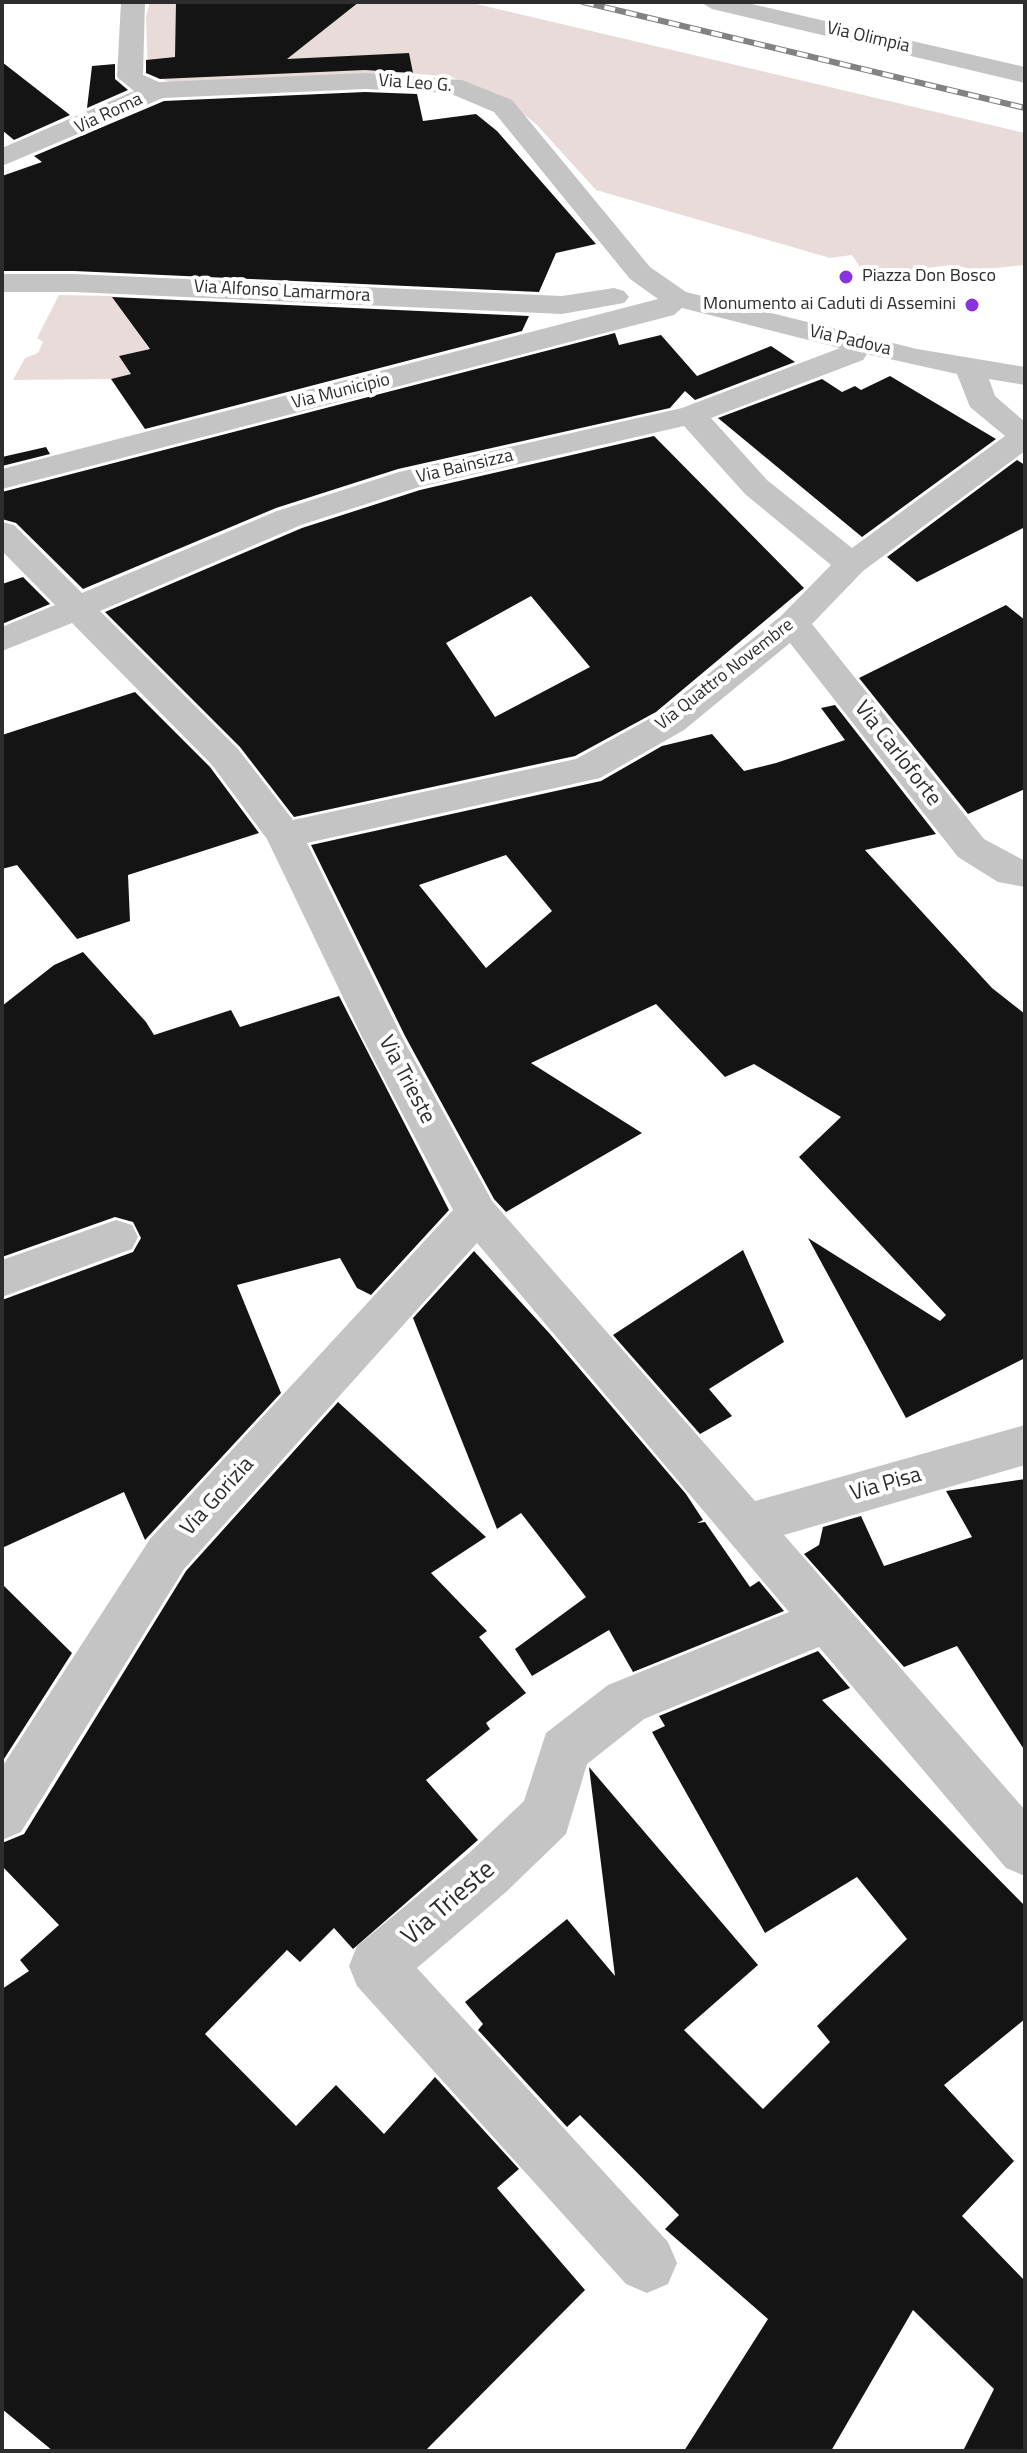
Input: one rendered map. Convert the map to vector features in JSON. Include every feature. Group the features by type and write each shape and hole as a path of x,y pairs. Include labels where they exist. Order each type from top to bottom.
{"street":[{"name":"Via Roma","path":"133,2 130,77 139,85 159,90"},
{"name":"Via Olimpia","path":"712,2 1025,75"},
{"name":"Via Leo G.","path":"159,90 365,81 453,85 503,106 640,273 676,298"},
{"name":"Via Roma","path":"2,158 159,90"},
{"name":"Via Alfonso Lamarmora","path":"2,283 562,305 638,294 676,298"},
{"name":"Via Municipio","path":"2,479 664,309 676,298"},
{"name":"Via Padova","path":"676,298 971,370 1024,376"},
{"path":"562,305 578,315 580,330"},
{"name":"Via Bainsizza","path":"2,640 189,559 319,508 410,479 691,415 852,354 858,343"},
{"path":"971,370 981,400 1024,438"},
{"path":"1024,376 1024,438"},
{"path":"691,415 756,487 851,564"},
{"name":"Via Quattro Novembre","path":"284,835 587,769 671,722 793,623 851,564 1024,438"},
{"name":"Via Trieste","path":"2,532 225,757 284,835 382,1037 477,1213 1025,1850"},
{"name":"Via Carloforte","path":"793,623 971,848 1021,869"},
{"name":"Via Gorizia","path":"2,1814 167,1554 477,1213"},
{"path":"2,1279 116,1237"},
{"name":"Via Pisa","path":"747,1524 1025,1445"},
{"name":"Via Trieste","path":"647,2263 377,1966 487,1873 547,1816 565,1750 626,1702 828,1620"}],"shaded area":[{"path":"150,2 468,2 1025,133 1025,265 976,270 952,265 865,275 852,255 830,258 596,190 536,124 502,97 451,77 409,73 177,85 148,73 146,17"},
{"path":"59,295 112,296 149,349 120,356 131,374 111,379 13,380 25,358 38,353 43,342 37,338"}],"building":[{"path":"176,2 359,2 287,59 409,53 413,73 365,70 160,79 146,73 146,60 175,57"},
{"path":"2,62 70,115 14,140 2,130"},
{"path":"115,64 115,79 128,90 87,108 92,66"},
{"path":"365,92 417,94 423,121 476,114 497,131 596,244 556,253 539,292 74,271 2,271 2,176 42,162 34,156 164,101"},
{"path":"112,297 529,316 522,331 145,429 111,379 131,374 119,356 150,349"},
{"path":"615,333 619,345 661,335 697,376 771,346 795,362 695,400 685,391 670,408 398,469 276,508 83,589 16,523 2,519 2,492"},
{"path":"890,376 996,439 862,537 718,418 822,379 842,392 855,386 861,390"},
{"path":"654,436 804,588 656,712 575,756 294,817 240,747 105,612 302,528 420,490","holes":["531,596 590,667 495,717 446,643"]},
{"path":"46,447 50,454 2,466 2,457"},
{"path":"1017,460 1025,465 1025,527 917,582 887,557"},
{"path":"23,577 50,604 2,624 2,584"},
{"path":"1006,605 1025,620 1025,789 968,814 859,678"},
{"path":"135,692 210,767 259,833 128,875 130,921 77,939 17,865 2,869 2,735"},
{"path":"835,705 936,834 865,850 992,988 1025,1014 1025,1358 906,1418 808,1238 940,1321 946,1315 799,1157 841,1117 754,1064 725,1077 656,1004 531,1063 642,1133 506,1212 494,1199 405,1036 311,845 601,781 662,746 712,734 744,771 776,763 845,740 821,708","holes":["506,855 552,911 486,968 419,885"]},
{"path":"83,952 154,1035 231,1010 240,1027 339,996 449,1210 371,1295 357,1288 340,1258 237,1285 281,1393 145,1540 124,1492 2,1548 2,1300 133,1252 141,1238 133,1222 115,1217 2,1257 2,1006 54,965"},
{"path":"743,1250 784,1342 709,1389 732,1416 700,1434 613,1335"},
{"path":"474,1251 550,1334 686,1494 703,1520 697,1523 705,1522 750,1587 759,1581 784,1611 633,1672 609,1630 532,1676 515,1649 586,1597 521,1513 497,1529 413,1318"},
{"path":"338,1402 486,1537 431,1573 487,1631 479,1637 526,1693 486,1723 490,1729 426,1780 478,1840 353,1949 334,1928 300,1962 287,1950 205,2034 296,2126 336,2085 384,2134 435,2077 519,2169 497,2188 585,2290 425,2451 53,2451 2,2409 2,1989 29,1971 20,1960 59,1925 2,1866 2,1843 24,1834 186,1571"},
{"path":"1025,1479 1025,1751 957,1646 904,1667 804,1554 819,1545 823,1527 861,1516 884,1566 972,1537 946,1491"},
{"path":"2,1584 72,1653 2,1762"},
{"path":"818,1651 850,1688 822,1700 1025,1906 1025,2019 944,2085 1014,2161 962,2216 1025,2281 1025,2451 963,2451 994,2389 913,2310 831,2451 684,2451 768,2319 665,2229 679,2215 580,2115 567,2127 478,2030 483,2024 465,2002 567,1919 615,1976 589,1767 758,1965 684,2030 763,2109 830,2042 817,2026 907,1939 857,1877 765,1933 652,1732 665,1726 659,1716"}],"railway":[{"path":"583,2 1025,108"}],"place":[{"name":"Piazza Don Bosco","path":"846,277"},
{"name":"Monumento ai Caduti di Assemini","path":"972,305"}]}
